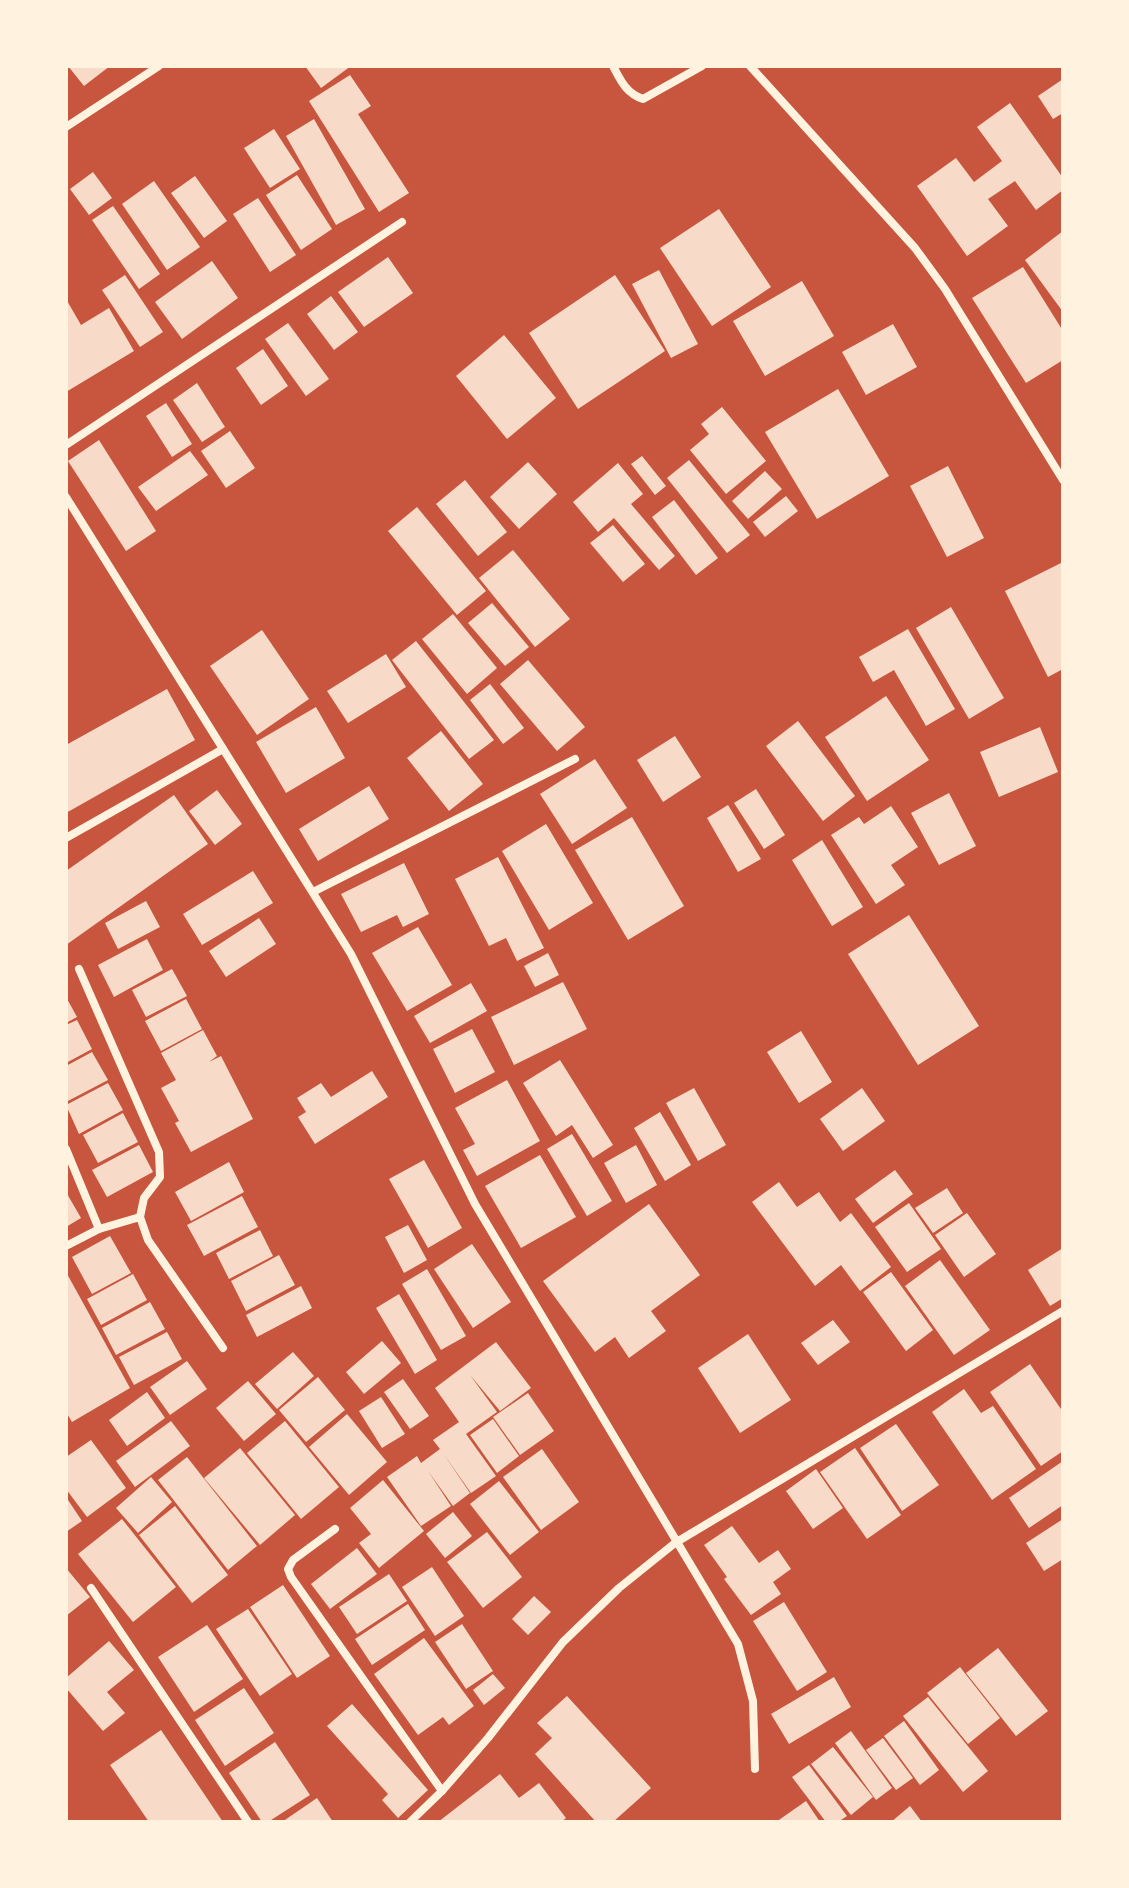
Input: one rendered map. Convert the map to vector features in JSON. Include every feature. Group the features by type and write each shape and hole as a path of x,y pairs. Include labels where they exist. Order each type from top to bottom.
{"street":[{"path":"66,127 159,66"},
{"path":"613,66 624,87 643,99 702,66"},
{"path":"750,66 915,248 945,289 1063,480"},
{"path":"66,445 402,222"},
{"path":"66,497 351,954 475,1204 738,1644 753,1701 755,1769"},
{"path":"66,838 223,749"},
{"path":"313,892 575,759"},
{"path":"79,969 159,1152 160,1177 144,1198 140,1217 148,1240 223,1348"},
{"path":"66,1149 99,1229"},
{"path":"66,1246 99,1229 140,1217"},
{"path":"410,1822 442,1791 563,1642 619,1588 675,1543 1063,1311"},
{"path":"335,1529 293,1560 288,1569 291,1577 442,1791"},
{"path":"91,1588 248,1822"}],"building":[{"path":"68,66 110,66 84,86"},
{"path":"305,66 351,66 321,88"},
{"path":"350,75 371,106 358,114 409,193 379,212 309,101"},
{"path":"1063,79 1063,113 1053,119 1038,96"},
{"path":"1010,103 1063,178 1063,190 1036,210 1015,181 988,199 1008,226 967,256 917,186 956,158 974,182 1002,161 977,127"},
{"path":"314,119 365,209 336,225 286,136"},
{"path":"274,129 300,169 270,188 244,148"},
{"path":"93,172 112,198 89,215 70,189"},
{"path":"297,175 332,229 301,250 266,195"},
{"path":"195,176 227,221 204,238 171,193"},
{"path":"154,181 200,247 167,270 122,204"},
{"path":"258,198 296,255 270,272 233,214"},
{"path":"113,206 160,274 139,289 92,220"},
{"path":"719,209 771,287 712,326 660,248"},
{"path":"1063,231 1063,312 1025,260"},
{"path":"388,257 413,293 364,327 338,292"},
{"path":"212,261 238,298 182,339 155,302"},
{"path":"1023,267 1063,331 1063,360 1026,383 972,298"},
{"path":"659,270 698,344 671,358 632,284"},
{"path":"125,275 163,332 140,347 102,290"},
{"path":"615,275 665,351 578,409 529,333"},
{"path":"802,281 834,336 765,376 733,321"},
{"path":"331,296 358,332 334,350 307,314"},
{"path":"66,299 81,325 109,308 134,351 66,392"},
{"path":"288,323 329,379 306,396 265,339"},
{"path":"893,324 917,367 866,395 842,352"},
{"path":"504,335 556,398 507,439 456,376"},
{"path":"263,349 288,386 261,405 236,368"},
{"path":"197,383 225,427 202,442 173,400"},
{"path":"838,389 889,476 817,519 765,432"},
{"path":"166,403 192,444 172,457 146,416"},
{"path":"722,407 766,461 726,494 690,450 709,434 701,424"},
{"path":"230,431 255,468 226,488 201,451"},
{"path":"99,440 156,531 126,551 68,461"},
{"path":"190,451 208,475 156,511 138,487"},
{"path":"642,456 666,486 655,495 631,464"},
{"path":"689,460 750,535 727,553 667,478"},
{"path":"528,462 557,494 519,529 490,497"},
{"path":"618,463 643,494 631,504 675,556 659,570 614,518 598,532 573,502"},
{"path":"948,466 984,538 947,557 910,486"},
{"path":"765,471 782,489 748,519 732,501"},
{"path":"465,480 507,532 478,556 436,504"},
{"path":"786,496 798,511 765,537 753,522"},
{"path":"674,500 718,558 696,575 652,517"},
{"path":"417,507 486,591 457,615 388,531"},
{"path":"613,525 645,564 623,582 590,543"},
{"path":"513,550 570,619 535,647 479,578"},
{"path":"1063,562 1063,669 1048,677 1005,591"},
{"path":"492,603 529,647 505,666 468,623"},
{"path":"951,607 1004,698 969,719 916,628"},
{"path":"453,614 497,668 467,694 422,639"},
{"path":"908,629 955,709 926,726 894,670 873,682 859,657"},
{"path":"262,630 309,699 257,735 210,666"},
{"path":"416,641 494,740 469,759 392,660"},
{"path":"386,654 406,687 348,723 327,691"},
{"path":"528,660 585,727 557,751 500,684"},
{"path":"490,684 524,728 503,744 470,700"},
{"path":"167,689 195,740 66,813 66,745"},
{"path":"886,696 929,760 867,801 825,737"},
{"path":"316,707 345,758 286,793 256,742"},
{"path":"798,721 855,796 823,821 766,746"},
{"path":"1040,727 1058,772 999,797 980,752"},
{"path":"441,731 483,784 449,811 407,758"},
{"path":"675,736 701,777 663,802 637,760"},
{"path":"595,759 627,808 572,844 540,794"},
{"path":"369,786 389,819 318,861 299,829"},
{"path":"756,789 785,835 764,849 734,803"},
{"path":"217,790 242,824 215,845 189,811"},
{"path":"949,793 976,846 939,865 911,813"},
{"path":"174,795 208,844 66,945 66,871"},
{"path":"728,805 761,859 738,872 707,818"},
{"path":"891,806 918,847 891,865 905,885 876,904 831,835 859,817 864,824"},
{"path":"632,817 684,906 628,940 575,850"},
{"path":"546,824 593,903 549,930 502,851"},
{"path":"822,840 863,907 832,926 792,860"},
{"path":"498,857 544,948 517,961 506,938 489,946 455,879"},
{"path":"404,863 429,914 403,927 397,915 361,932 341,894"},
{"path":"253,871 273,903 202,945 183,914"},
{"path":"146,901 160,927 118,949 105,923"},
{"path":"909,915 979,1026 918,1065 848,954"},
{"path":"259,918 276,944 226,977 209,951"},
{"path":"418,927 452,985 407,1011 372,953"},
{"path":"147,939 163,970 114,997 98,965"},
{"path":"548,953 559,975 535,987 524,966"},
{"path":"172,969 187,996 146,1017 132,990"},
{"path":"563,982 587,1029 514,1065 491,1017"},
{"path":"471,983 487,1011 430,1043 414,1016"},
{"path":"66,997 77,1017 66,1023"},
{"path":"186,999 202,1029 161,1051 145,1021"},
{"path":"77,1020 92,1049 66,1063 66,1025"},
{"path":"472,1029 495,1072 455,1093 433,1049"},
{"path":"203,1030 217,1056 209,1062 221,1056 253,1119 191,1152 161,1088 176,1080 161,1053"},
{"path":"801,1031 832,1082 799,1103 767,1052"},
{"path":"92,1052 108,1080 66,1102 66,1066"},
{"path":"560,1060 613,1145 593,1158 572,1125 556,1136 523,1083"},
{"path":"372,1071 388,1097 315,1144 298,1117 306,1112 297,1098 321,1083 331,1097"},
{"path":"507,1080 540,1141 477,1176 463,1150 475,1144 455,1108"},
{"path":"108,1083 123,1110 79,1134 66,1105"},
{"path":"694,1088 726,1145 698,1161 666,1103"},
{"path":"862,1088 885,1121 843,1151 820,1119"},
{"path":"660,1112 691,1165 665,1181 634,1128"},
{"path":"123,1113 138,1142 98,1163 83,1135"},
{"path":"572,1134 612,1201 587,1216 547,1149"},
{"path":"139,1145 153,1172 107,1197 92,1170"},
{"path":"636,1145 657,1185 626,1203 604,1163"},
{"path":"540,1155 576,1217 521,1248 485,1186"},
{"path":"424,1160 462,1228 428,1248 389,1179"},
{"path":"229,1162 244,1192 191,1221 175,1192"},
{"path":"895,1170 913,1194 873,1223 855,1199"},
{"path":"779,1182 797,1207 819,1192 840,1222 851,1213 891,1267 860,1291 841,1265 815,1286 752,1202"},
{"path":"947,1188 963,1213 933,1233 915,1208"},
{"path":"66,1192 81,1218 66,1227"},
{"path":"242,1196 258,1227 204,1256 187,1225"},
{"path":"909,1203 941,1249 907,1272 875,1227"},
{"path":"649,1204 700,1275 651,1311 666,1331 629,1358 615,1337 595,1352 543,1281"},
{"path":"967,1213 996,1254 964,1277 935,1235"},
{"path":"408,1225 427,1260 404,1273 385,1237"},
{"path":"260,1230 273,1256 229,1279 216,1253"},
{"path":"110,1236 131,1273 92,1294 72,1257"},
{"path":"472,1244 511,1302 473,1328 434,1269"},
{"path":"1063,1248 1063,1298 1050,1306 1028,1270"},
{"path":"279,1255 295,1285 246,1311 231,1281"},
{"path":"940,1260 990,1330 954,1355 905,1286"},
{"path":"427,1269 466,1336 441,1350 402,1284"},
{"path":"66,1272 130,1388 72,1422 66,1412"},
{"path":"891,1272 933,1330 906,1351 863,1292"},
{"path":"133,1274 147,1300 101,1325 87,1299"},
{"path":"301,1286 312,1308 257,1337 246,1315"},
{"path":"399,1294 437,1360 415,1374 376,1308"},
{"path":"150,1302 165,1329 116,1355 102,1328"},
{"path":"833,1320 850,1342 818,1365 801,1343"},
{"path":"167,1332 182,1359 134,1385 119,1357"},
{"path":"748,1334 791,1400 740,1433 698,1368"},
{"path":"382,1341 401,1363 364,1394 346,1372"},
{"path":"496,1342 531,1388 500,1411 470,1375 497,1412 466,1434 496,1476 471,1493 443,1453 470,1493 453,1506 428,1471 451,1506 421,1526 387,1477 417,1456 421,1463 440,1449 433,1440 459,1422 435,1388"},
{"path":"293,1352 314,1376 277,1409 255,1384"},
{"path":"187,1361 207,1389 170,1415 150,1387"},
{"path":"1030,1364 1063,1412 1063,1451 1041,1466 990,1392"},
{"path":"318,1377 345,1410 306,1442 279,1410"},
{"path":"403,1379 429,1416 410,1429 384,1392"},
{"path":"248,1381 276,1414 244,1441 216,1408"},
{"path":"964,1389 981,1413 993,1406 1036,1469 992,1500 932,1412"},
{"path":"147,1392 165,1418 127,1446 109,1420"},
{"path":"528,1393 554,1431 520,1455 493,1417"},
{"path":"381,1397 405,1434 382,1448 359,1411"},
{"path":"347,1414 387,1462 349,1495 309,1447"},
{"path":"493,1419 519,1456 497,1473 470,1435"},
{"path":"171,1421 190,1446 135,1487 116,1461"},
{"path":"285,1421 339,1487 301,1519 247,1453"},
{"path":"896,1424 939,1485 902,1511 860,1448"},
{"path":"91,1440 126,1488 87,1517 66,1489 66,1457"},
{"path":"240,1448 295,1515 260,1545 204,1478"},
{"path":"855,1448 901,1515 867,1539 820,1472"},
{"path":"542,1449 579,1502 541,1530 503,1477"},
{"path":"187,1457 257,1546 228,1570 158,1480"},
{"path":"1063,1461 1063,1505 1029,1528 1009,1498"},
{"path":"816,1469 843,1508 813,1529 786,1491"},
{"path":"151,1477 172,1502 138,1533 116,1508"},
{"path":"383,1480 424,1531 379,1568 359,1543 371,1534 350,1508"},
{"path":"499,1481 539,1532 510,1555 470,1504"},
{"path":"66,1497 82,1521 66,1532"},
{"path":"175,1506 228,1575 192,1603 139,1535"},
{"path":"453,1512 472,1536 445,1558 426,1534"},
{"path":"122,1519 176,1587 133,1622 78,1554"},
{"path":"1063,1519 1063,1559 1044,1571 1026,1543"},
{"path":"732,1526 759,1563 778,1550 791,1569 773,1582 781,1594 751,1615 704,1545"},
{"path":"487,1532 522,1577 483,1608 447,1562"},
{"path":"357,1548 377,1574 330,1609 311,1584"},
{"path":"432,1567 464,1616 435,1636 402,1587"},
{"path":"66,1568 90,1597 66,1616"},
{"path":"389,1574 407,1601 357,1634 339,1607"},
{"path":"283,1585 330,1656 297,1678 250,1607"},
{"path":"534,1596 551,1612 528,1635 512,1619"},
{"path":"784,1602 827,1672 797,1691 753,1621"},
{"path":"408,1604 425,1630 372,1665 355,1639"},
{"path":"248,1609 292,1674 260,1696 216,1629"},
{"path":"462,1624 493,1671 466,1689 435,1642"},
{"path":"207,1625 243,1679 194,1712 158,1657"},
{"path":"424,1638 474,1706 449,1725 443,1717 418,1735 374,1674"},
{"path":"109,1641 134,1670 107,1692 125,1713 103,1731 66,1688 66,1678"},
{"path":"998,1648 1048,1711 1016,1736 966,1673"},
{"path":"960,1667 1000,1718 968,1744 927,1693"},
{"path":"493,1674 505,1688 484,1705 473,1690"},
{"path":"834,1677 851,1707 789,1744 771,1714"},
{"path":"244,1688 274,1733 225,1766 195,1720"},
{"path":"567,1696 651,1788 613,1822 596,1822 535,1754 552,1738 537,1723"},
{"path":"928,1697 988,1771 963,1792 903,1716"},
{"path":"352,1704 428,1790 398,1818 382,1800 388,1794 327,1726"},
{"path":"904,1721 939,1770 920,1785 884,1736"},
{"path":"161,1730 223,1822 149,1822 110,1765"},
{"path":"851,1731 892,1788 876,1800 835,1743"},
{"path":"883,1738 913,1778 896,1790 866,1750"},
{"path":"275,1742 310,1795 268,1822 262,1822 229,1773"},
{"path":"833,1747 873,1797 851,1815 811,1764"},
{"path":"809,1765 847,1816 838,1822 826,1822 792,1777"},
{"path":"500,1774 519,1798 539,1783 566,1818 561,1822 438,1822"},
{"path":"317,1798 333,1822 282,1822"},
{"path":"806,1801 820,1822 776,1822"},
{"path":"910,1806 922,1822 891,1822"}]}
